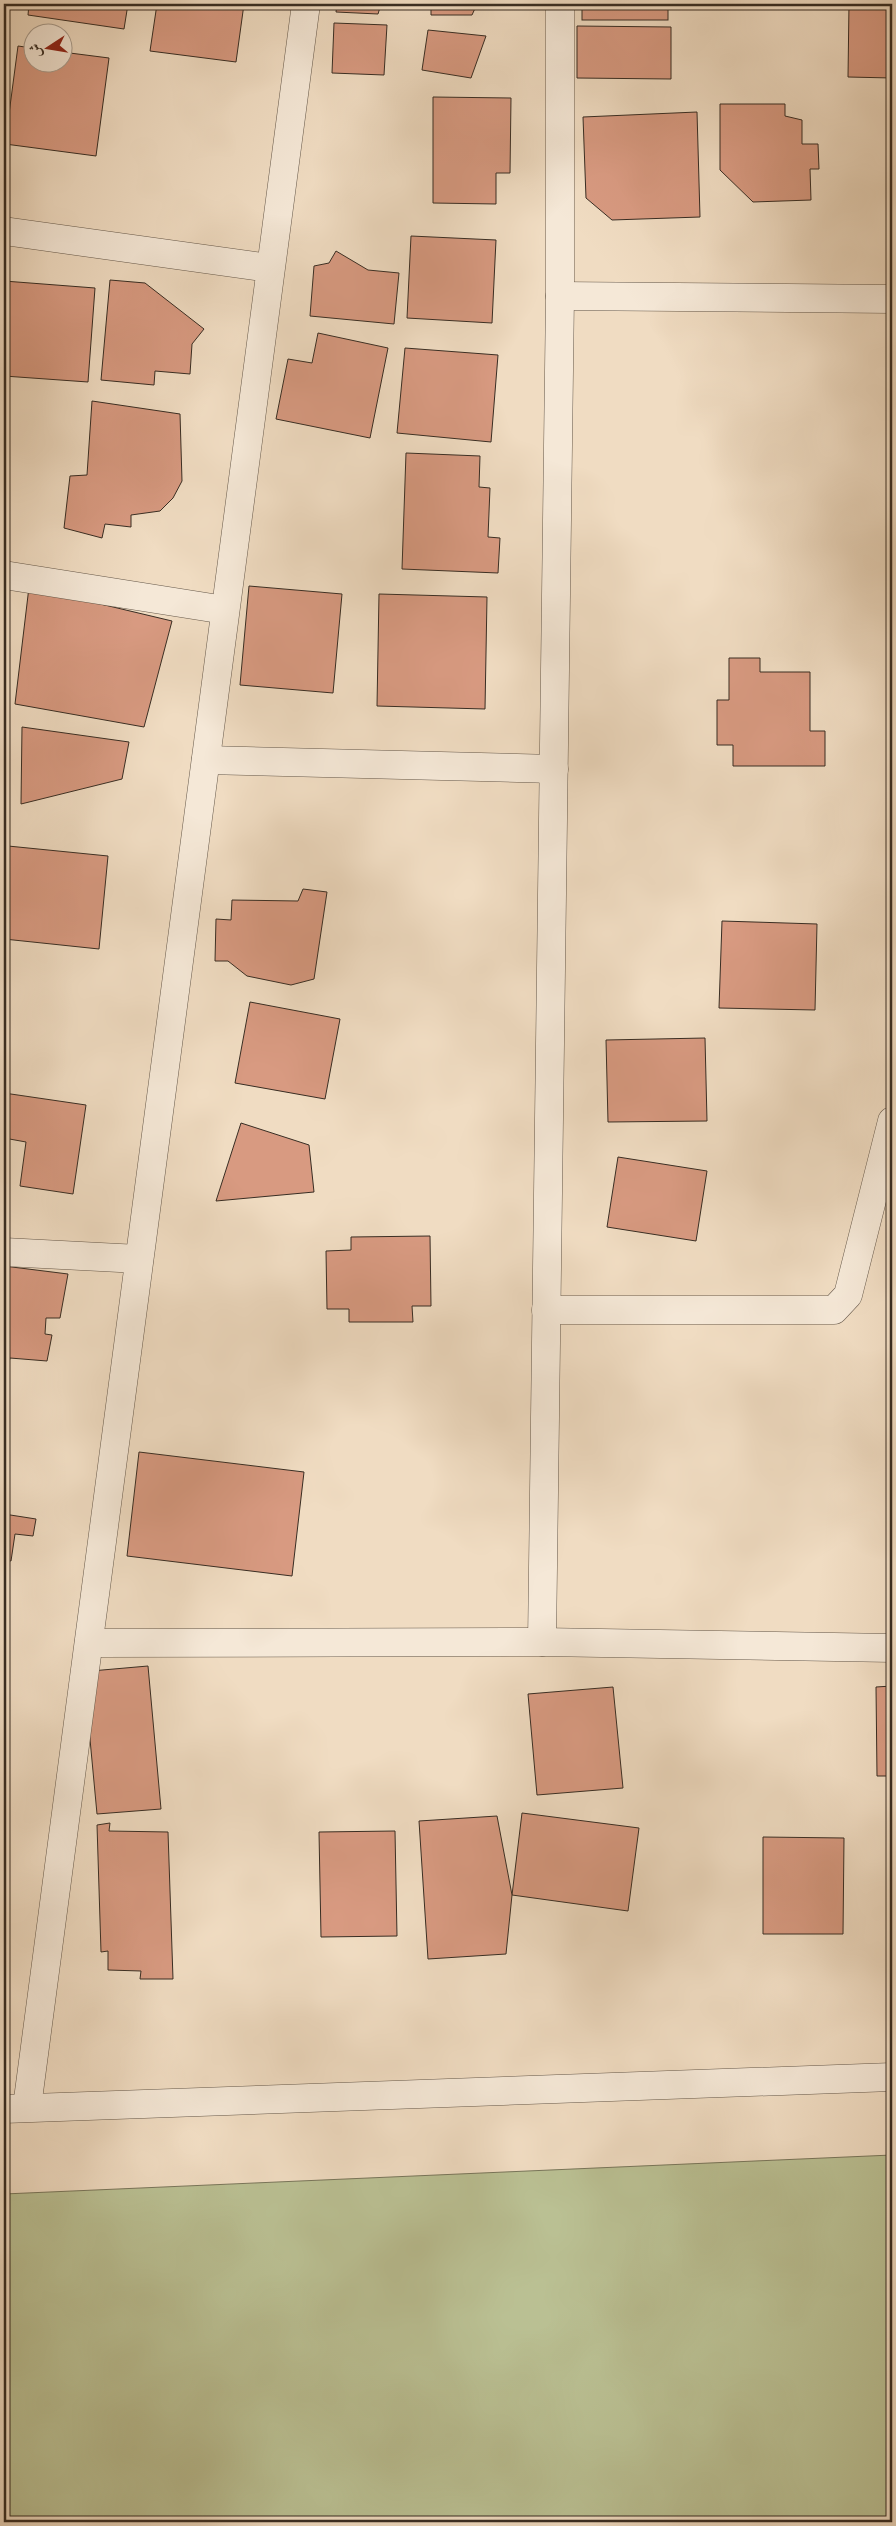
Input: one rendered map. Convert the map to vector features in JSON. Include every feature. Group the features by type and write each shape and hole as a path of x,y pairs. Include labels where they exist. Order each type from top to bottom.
{"street":[{"path":"306,4 89,1643 15,2108 892,2077"},
{"path":"542,1642 560,296 560,4"},
{"path":"4,231 270,268"},
{"path":"560,296 892,299"},
{"path":"4,575 225,610"},
{"path":"206,760 554,769"},
{"path":"546,1310 834,1310 848,1295 892,1120"},
{"path":"4,1252 139,1259"},
{"path":"89,1643 542,1642 892,1648"}],"green space":[{"path":"892,2155 892,2522 4,2522 4,2194"}],"building":[{"path":"29,4 128,4 124,29 28,15"},
{"path":"157,4 244,4 236,62 150,51"},
{"path":"337,4 381,4 378,14 336,12"},
{"path":"431,4 477,4 472,15 431,15"},
{"path":"582,4 668,4 668,20 582,20"},
{"path":"849,4 892,4 892,78 848,77"},
{"path":"334,23 387,25 384,75 332,73"},
{"path":"577,26 671,27 671,79 577,78"},
{"path":"428,30 486,36 471,78 422,70"},
{"path":"18,46 22,47 22,72 72,72 72,53 109,58 96,156 5,144"},
{"path":"433,97 511,98 510,173 496,173 496,204 433,203"},
{"path":"720,104 785,104 785,116 802,120 802,144 818,144 819,169 810,169 811,200 753,202 720,170"},
{"path":"697,112 700,217 612,220 586,198 583,117"},
{"path":"411,236 496,240 492,323 407,318"},
{"path":"336,251 368,270 399,273 394,324 310,316 314,266 329,263"},
{"path":"110,280 145,283 204,329 192,344 190,374 155,371 154,385 101,380"},
{"path":"4,281 95,288 88,382 4,376"},
{"path":"318,333 388,348 370,438 276,419 288,359 312,363"},
{"path":"405,348 498,355 491,442 397,433"},
{"path":"92,401 180,414 182,481 173,498 160,511 131,515 131,527 105,524 102,538 64,528 70,476 87,475"},
{"path":"406,453 480,456 479,487 490,488 488,537 500,538 498,573 402,569"},
{"path":"249,586 342,594 333,693 240,685"},
{"path":"29,587 172,621 144,727 15,704"},
{"path":"379,594 487,597 485,709 377,706"},
{"path":"729,658 760,658 760,672 810,672 810,731 825,731 825,766 733,766 733,745 717,745 717,700 729,700"},
{"path":"22,727 129,742 122,779 21,804"},
{"path":"8,846 108,856 99,949 4,939 4,891"},
{"path":"303,889 327,892 314,979 291,985 247,976 228,961 215,961 216,919 231,920 232,900 298,901"},
{"path":"722,921 817,924 815,1010 719,1008"},
{"path":"250,1002 340,1019 325,1099 235,1083"},
{"path":"705,1038 707,1121 608,1122 606,1040"},
{"path":"4,1093 86,1105 73,1194 20,1186 26,1142 4,1138"},
{"path":"241,1123 309,1145 314,1192 216,1201"},
{"path":"618,1157 707,1171 696,1241 607,1227"},
{"path":"430,1236 431,1306 412,1306 413,1322 349,1322 349,1309 327,1309 326,1251 351,1250 351,1237"},
{"path":"4,1266 68,1274 60,1318 46,1318 45,1334 52,1335 47,1361 10,1358 8,1367 4,1367"},
{"path":"139,1452 304,1472 292,1576 127,1556"},
{"path":"4,1514 36,1519 33,1536 15,1534 11,1561 4,1560"},
{"path":"148,1666 161,1809 97,1814 84,1675 91,1671"},
{"path":"892,1686 892,1776 877,1776 876,1687"},
{"path":"613,1687 623,1788 537,1795 528,1694"},
{"path":"522,1813 639,1828 628,1911 512,1895"},
{"path":"497,1816 512,1895 506,1954 428,1959 419,1821"},
{"path":"110,1823 109,1831 168,1832 173,1979 140,1979 141,1971 108,1970 108,1951 101,1952 97,1825"},
{"path":"395,1831 397,1936 321,1937 319,1832"},
{"path":"763,1837 844,1838 843,1934 763,1934"}]}
